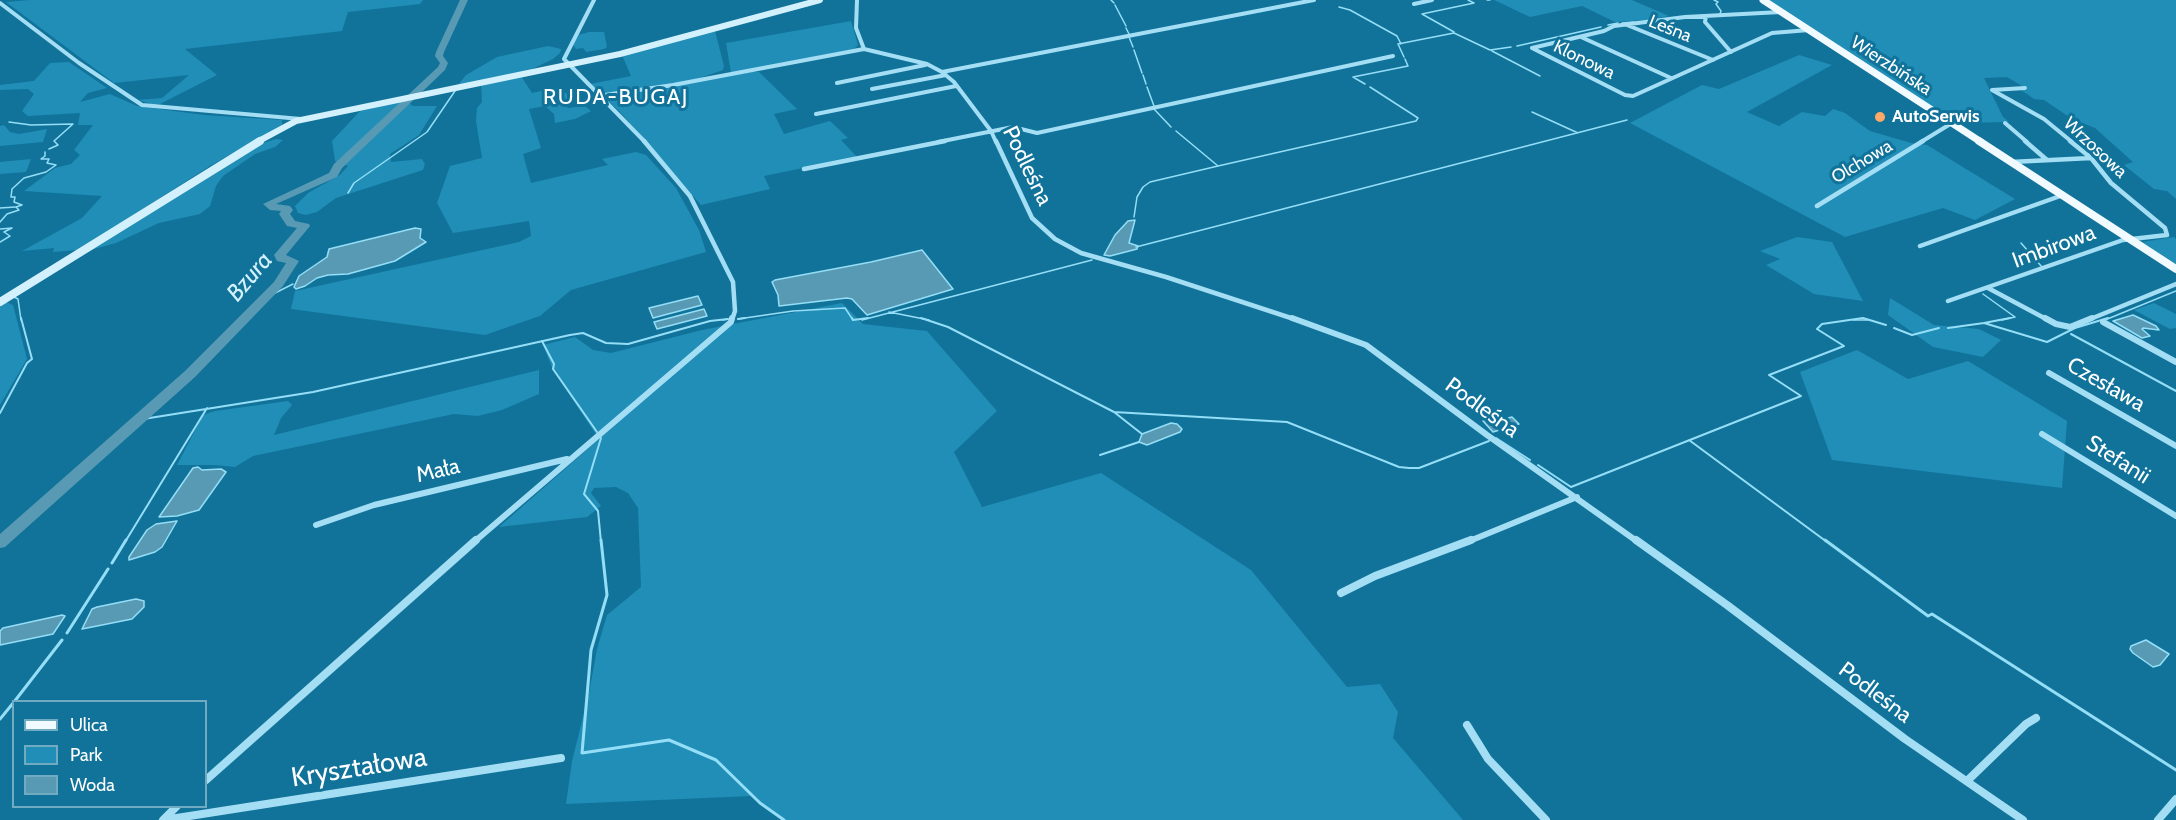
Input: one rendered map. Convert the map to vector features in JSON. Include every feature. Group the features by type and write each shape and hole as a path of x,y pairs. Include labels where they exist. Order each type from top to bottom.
{"main road":[{"name":"Wierzbińska","path":"1763,0 2176,268"}],"street":[{"path":"207,779 571,458 731,322 735,311 735,300 731,276 690,196 635,130 598,96 564,59 594,0"},
{"path":"0,302 235,154 301,119 568,65 663,43 820,0"},
{"path":"598,96 673,86 864,49 856,28 857,0"},
{"path":"872,89 1314,0"},
{"path":"1414,3 1432,0"},
{"path":"0,3 79,63 142,105 301,119"},
{"name":"Klonowa","path":"1781,12 1706,16 1626,25 1532,48 1628,96 1635,96 1773,33 1809,30"},
{"path":"1706,16 1705,22 1731,52"},
{"name":"Leśna","path":"1618,22 1713,60"},
{"name":"Klonowa","path":"1580,36 1671,78"},
{"name":"Podleśna","path":"864,49 927,64 944,74 991,131 1032,218 1042,230 1067,247 1355,340 1377,352 1487,435 1727,604 1905,739 2023,820"},
{"path":"804,169 991,131 1018,127 1036,133 1393,56"},
{"path":"837,83 927,64"},
{"path":"816,114 956,86"},
{"name":"Wrzosowa","path":"2025,88 1992,90 2044,119 2091,158 2111,183 2168,232 2162,237 2132,240"},
{"name":"Olchowa","path":"1817,206 1952,123"},
{"path":"2005,123 2047,160"},
{"path":"2011,162 2091,158"},
{"path":"1920,246 2063,195"},
{"name":"Imbirowa","path":"1948,301 2123,240 2132,240"},
{"name":"Imbirowa","path":"1988,288 2056,324 2070,327 2176,284"},
{"path":"2103,322 2176,362"},
{"name":"Czesława","path":"2049,373 2176,446"},
{"name":"Stefanii","path":"2042,434 2176,516"},
{"name":"Mała","path":"316,525 374,505 571,458"},
{"path":"1341,593 1375,576 1510,526 1577,497"},
{"path":"1967,781 2026,724 2036,718"},
{"path":"1467,725 1488,759 1546,820"},
{"name":"Kryształowa","path":"164,820 561,758"},
{"path":"2162,819 2176,799"},
{"path":"164,820 176,808"}],"green space":[{"path":"30,0 423,0 420,4 348,12 342,31 185,49 217,75 160,104 151,104 138,100 162,98 189,75 114,83 6,2"},
{"path":"1494,0 1632,0 1669,16 1615,22 1582,6 1530,17"},
{"path":"1768,0 2176,0 2176,199 2167,191 2154,189 2124,165 2133,162 2095,128 2072,119 2044,100 2034,99 2021,90 2027,89 2007,77 1984,78 2003,117 2009,122 1957,123"},
{"path":"851,21 858,45 854,49 731,73 726,43"},
{"path":"715,31 723,70 688,82 600,94 590,84 631,76 622,55"},
{"path":"604,32 607,47 586,52 583,48 576,49 573,45 578,35"},
{"path":"548,46 561,49 560,53 530,70 458,85 466,75 497,57"},
{"path":"1799,55 1832,65 1747,112 1779,126 1802,112 1825,116 1833,109 1845,113 1870,131 1911,143 1927,145 2015,199 1975,220 1943,208 1845,237 1630,123 1702,85 1719,89"},
{"path":"69,62 107,88 88,93 80,102 110,94 137,106 204,115 282,120 282,125 210,166 78,250 53,252 54,248 22,251 82,218 102,196 24,191 55,168 71,164 80,155 74,150 93,125 78,125 80,113 28,116 22,111 34,94 28,89 0,90 0,85 34,81 50,63"},
{"path":"759,72 797,109 774,114 784,134 830,121 848,138 841,140 857,157 764,176 770,189 701,205 620,112 603,96"},
{"path":"521,76 532,93 559,87 572,99 564,104 568,108 585,106 591,111 575,119 555,123 554,114 545,106 529,109 541,148 523,154 531,183 608,165 602,159 636,152 646,155 676,188 699,230 706,252 571,290 540,316 485,335 291,309 295,291 519,242 531,236 529,221 453,233 437,203 450,166 482,158 476,121 477,108 482,102 481,84"},
{"path":"405,100 413,106 437,106 419,135 390,154 391,162 422,159 425,164 423,170 336,198 317,212 306,215 298,213 295,206 308,193 340,175 348,166 335,161 332,141 360,111"},
{"path":"4,125 10,132 19,134 47,129 43,142 0,146 0,126"},
{"path":"276,139 283,140 275,147 255,154 223,176 216,186 210,206 200,214 159,223 116,243 87,251 263,143"},
{"path":"31,159 26,172 0,174 0,162"},
{"path":"1797,237 1832,242 1863,301 1814,294 1766,265 1780,259 1760,251"},
{"path":"2174,237 2176,239 2176,264 2142,242"},
{"path":"1890,298 1934,325 1979,329 2001,340 1983,357 1933,347 1888,315"},
{"path":"6,302 13,305 27,359 0,405 0,305"},
{"path":"842,303 863,324 927,331 997,411 954,452 982,507 1101,473 1251,570 1347,687 1380,684 1398,712 1393,738 1463,820 786,820 752,796 566,804 572,761 607,615 641,587 638,508 628,493 616,487 594,488 591,493 601,506 587,517 499,527 599,439 553,370 543,345 575,337 593,350 611,353 702,330"},
{"path":"2154,303 2176,314 2176,328 2170,329 2134,310"},
{"path":"1857,350 1908,379 1968,361 2067,421 2062,488 1832,460 1800,372"},
{"path":"539,370 539,394 502,410 478,416 454,414 253,456 235,467 177,465 203,415 215,411 288,401 292,405 281,418 274,435"}],"water":[{"path":"1135,220 1129,243 1138,246 1137,249 1110,256 1104,255 1115,235 1128,221"},
{"path":"415,228 421,229 420,238 426,242 395,261 348,274 328,275 317,278 305,286 296,289 294,287 299,276 327,257 329,249"},
{"path":"922,250 953,289 867,315 852,299 847,298 779,306 778,295 772,282 775,280"},
{"path":"698,296 702,305 653,318 649,308"},
{"path":"704,309 707,316 657,329 654,322"},
{"path":"2133,315 2156,326 2159,330 2143,328 2150,336 2142,338 2113,321"},
{"path":"1491,417 1501,420 1512,417 1519,424 1493,432 1483,421"},
{"path":"1171,423 1177,424 1182,429 1180,432 1147,445 1139,442 1142,434"},
{"path":"198,467 202,470 221,469 226,472 199,510 177,516 159,517 193,468"},
{"path":"177,521 162,547 155,552 129,560 147,530 156,524"},
{"path":"136,599 144,601 144,607 132,619 82,629 92,609"},
{"path":"65,616 53,634 0,645 0,631 3,628"},
{"path":"2146,640 2169,654 2160,665 2153,667 2130,649 2131,646"}],"waterway":[{"name":"Bzura","path":"0,543 190,374 279,284 293,261 281,259 280,255 305,226 291,224 284,214 288,210 286,208 274,208 268,204 333,175 338,166 442,68 444,63 439,56 440,52 464,0"},
{"path":"1111,0 1114,3"},
{"path":"1454,32 1422,14 1474,3 1468,0"},
{"path":"1714,0 1718,2 1716,4 1721,11 1720,14"},
{"path":"1115,5 1126,26"},
{"path":"1339,7 1350,10 1397,36 1401,43"},
{"path":"1622,23 1634,22"},
{"path":"1608,25 1618,23"},
{"path":"1517,46 1601,27"},
{"path":"1126,28 1129,34"},
{"path":"1401,43 1454,33 1490,50 1511,47"},
{"path":"1129,37 1133,47"},
{"path":"1401,43 1398,44 1404,57"},
{"path":"1134,50 1142,73"},
{"path":"1492,51 1540,76"},
{"path":"1365,84 1353,77 1408,66 1405,59"},
{"path":"1143,75 1146,84"},
{"path":"1147,87 1154,106"},
{"path":"1218,166 1416,121 1418,118 1370,87"},
{"path":"348,193 354,183 427,132 455,91"},
{"path":"1154,109 1171,127"},
{"path":"1532,112 1578,133"},
{"path":"1578,133 1627,120"},
{"path":"9,122 31,125 73,124 54,141 58,145 49,149"},
{"path":"1176,131 1218,166"},
{"path":"1136,247 1578,133"},
{"path":"0,222 7,214 19,210 16,207 22,205 14,202 15,197 11,197 12,189 24,178 46,172 56,165 47,163 49,159 41,159 45,156 45,152"},
{"path":"1134,217 1137,197 1143,187 1150,182 1218,166"},
{"path":"0,208 15,207"},
{"path":"0,229 12,228 4,232 10,236 0,242"},
{"path":"2021,243 2042,267"},
{"path":"891,312 1092,260"},
{"path":"269,296 293,284"},
{"path":"2105,320 2176,291"},
{"path":"1983,294 2015,317 2002,320"},
{"path":"14,297 18,299 21,320"},
{"path":"745,318 738,319 793,311 845,308 853,320"},
{"path":"862,320 891,312"},
{"path":"891,312 924,319"},
{"path":"0,413 27,363 32,359 21,318"},
{"path":"853,320 868,318"},
{"path":"1689,440 1801,396 1769,375 1844,346 1817,329 1822,324 1863,318 1886,325"},
{"path":"1984,323 2010,318"},
{"path":"1984,323 2047,342 2075,328 2108,318"},
{"path":"542,341 583,333 606,343 628,344 710,321 728,319 723,320"},
{"path":"924,319 929,320"},
{"path":"924,319 948,327 1114,412"},
{"path":"1853,320 1868,320"},
{"path":"1948,328 1984,323"},
{"path":"1894,328 1912,335 1939,328"},
{"path":"2071,334 2176,391"},
{"path":"206,409 313,392 542,341"},
{"path":"542,341 554,364 553,369 597,432"},
{"path":"125,542 206,409"},
{"path":"137,420 206,409"},
{"path":"1114,412 1287,422 1399,467 1409,468 1419,468 1489,441"},
{"path":"1114,412 1142,434"},
{"path":"601,438 584,494 598,511 601,542"},
{"path":"1496,438 1530,460"},
{"path":"1538,465 1571,487 1689,440"},
{"path":"1689,440 1827,542"},
{"path":"1100,455 1139,442"},
{"path":"112,563 126,540"},
{"path":"601,540 607,595 591,650 582,753 669,740 716,760 760,803 784,820"},
{"path":"1825,540 1928,616 1932,614 2176,770"},
{"path":"67,633 108,569"},
{"path":"16,700 62,640"},
{"path":"0,719 12,704"}],"place":[{"name":"AutoSerwis","path":"1880,117"}],"district":[{"name":"RUDA-BUGAJ","path":"616,98"}]}
